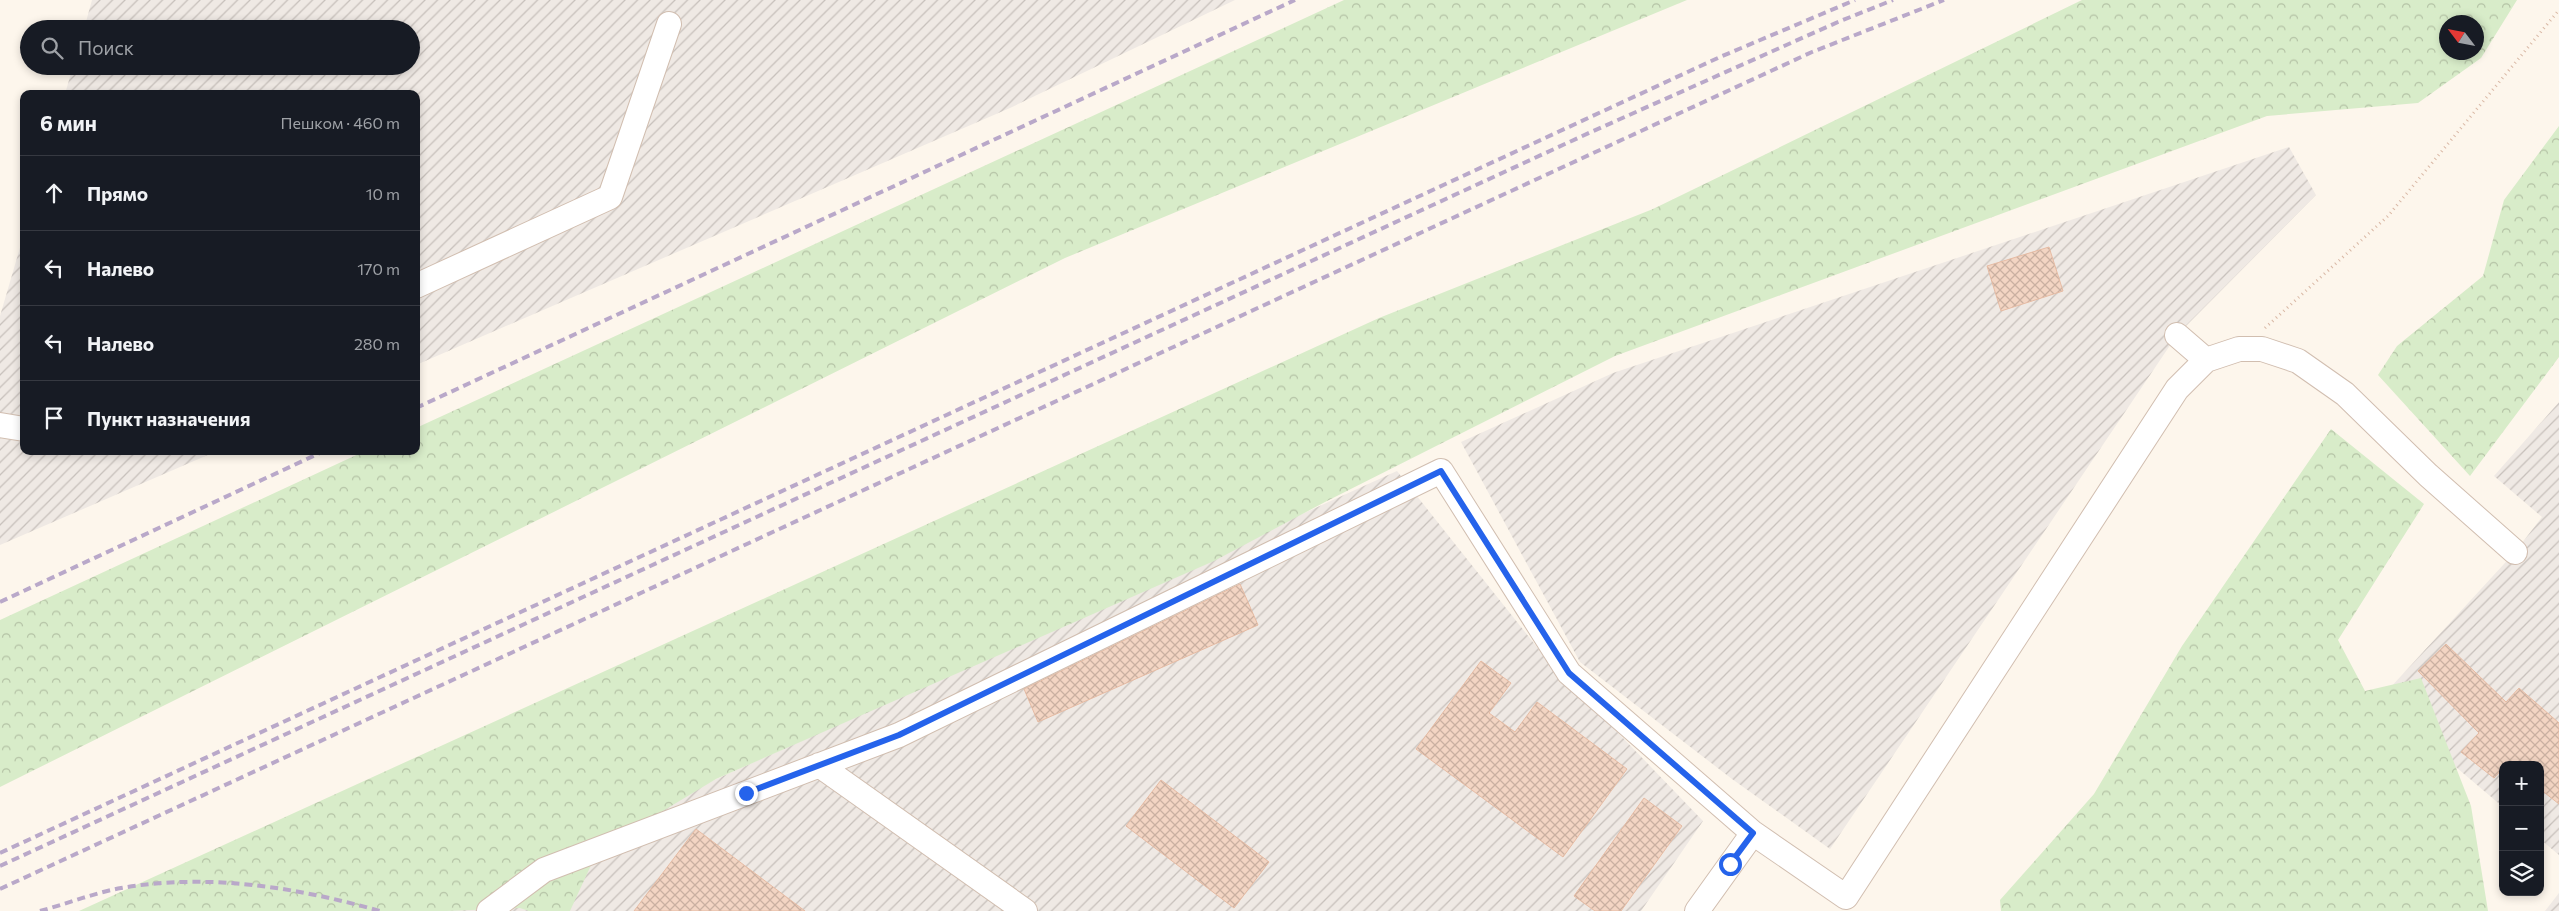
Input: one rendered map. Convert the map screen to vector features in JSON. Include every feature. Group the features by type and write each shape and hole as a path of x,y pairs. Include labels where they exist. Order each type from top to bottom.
{"lane":[{"path":"420,284 610,197 669,24"},
{"path":"2177,335 2206,360"},
{"path":"489,911 544,870 899,735 1441,471 1569,673 1753,833 1840,904 2177,389 2206,360 2239,349 2262,349 2298,361 2345,394 2428,475 2515,552"},
{"path":"0,425 20,428"},
{"path":"819,765 1023,911"},
{"path":"1697,911 1753,833"}],"path":[{"path":"2239,349 2284,313 2388,216 2559,10"}],"shaded area":[{"path":"92,0 1235,0 1010,108 420,363 420,90 66,90 70,75 420,75 420,20 86,20"},
{"path":"2289,147 2316,195 2177,335 1830,849 1732,779 1580,662 1461,442 1613,373"},
{"path":"20,248 20,455 208,455 0,545 0,316"},
{"path":"2559,402 2559,855 2544,842 2544,761 2499,761 2499,804 2378,701 2515,552 2542,517 2494,476"},
{"path":"1397,471 1544,656 1703,821 1641,911 336,911 469,891"},
{"path":"2559,893 2559,911 2545,911"}],"green space":[{"path":"1344,0 1687,0 1065,258 0,787 0,620 356,455 420,455 420,426"},
{"path":"2082,0 2517,0 2484,53 2484,15 2439,15 2439,60 2478,60 2418,103 2267,116 1615,356 1325,502 1214,561 716,779 598,850 570,911 529,911 520,908 446,911 79,911 1379,318 1653,209"},
{"path":"2559,126 2559,357 2470,476 2378,375 2397,346 2483,276 2504,200"},
{"path":"2331,429 2424,504 2338,640 2365,691 2421,678 2471,806 2488,911 2001,911 2000,900 2094,794 2182,646"}],"building":[{"path":"2049,247 2063,291 2001,311 1987,266"},
{"path":"1240,584 1258,625 1038,722 1024,689"},
{"path":"2446,644 2506,702 2519,688 2559,723 2559,804 2544,792 2544,761 2499,761 2499,772 2494,778 2461,752 2479,733 2418,671"},
{"path":"1481,661 1511,683 1489,713 1515,732 1537,702 1627,769 1563,857 1416,749"},
{"path":"1161,780 1269,862 1234,908 1126,826"},
{"path":"1644,798 1682,826 1621,911 1595,911 1574,896"},
{"path":"696,829 805,911 634,911"}],"railway":[{"path":"420,406 1295,0"},
{"path":"0,853 1720,57 1855,0"},
{"path":"0,866 1591,132 1838,22 1893,0"},
{"path":"0,889 1812,52 1944,0"},
{"path":"0,602 315,455"},
{"path":"40,911 121,888 187,882 219,882 284,889 380,911"}],"route":[{"path":"746,793 899,735 1441,471 1569,673 1753,833 1730,864"}]}
